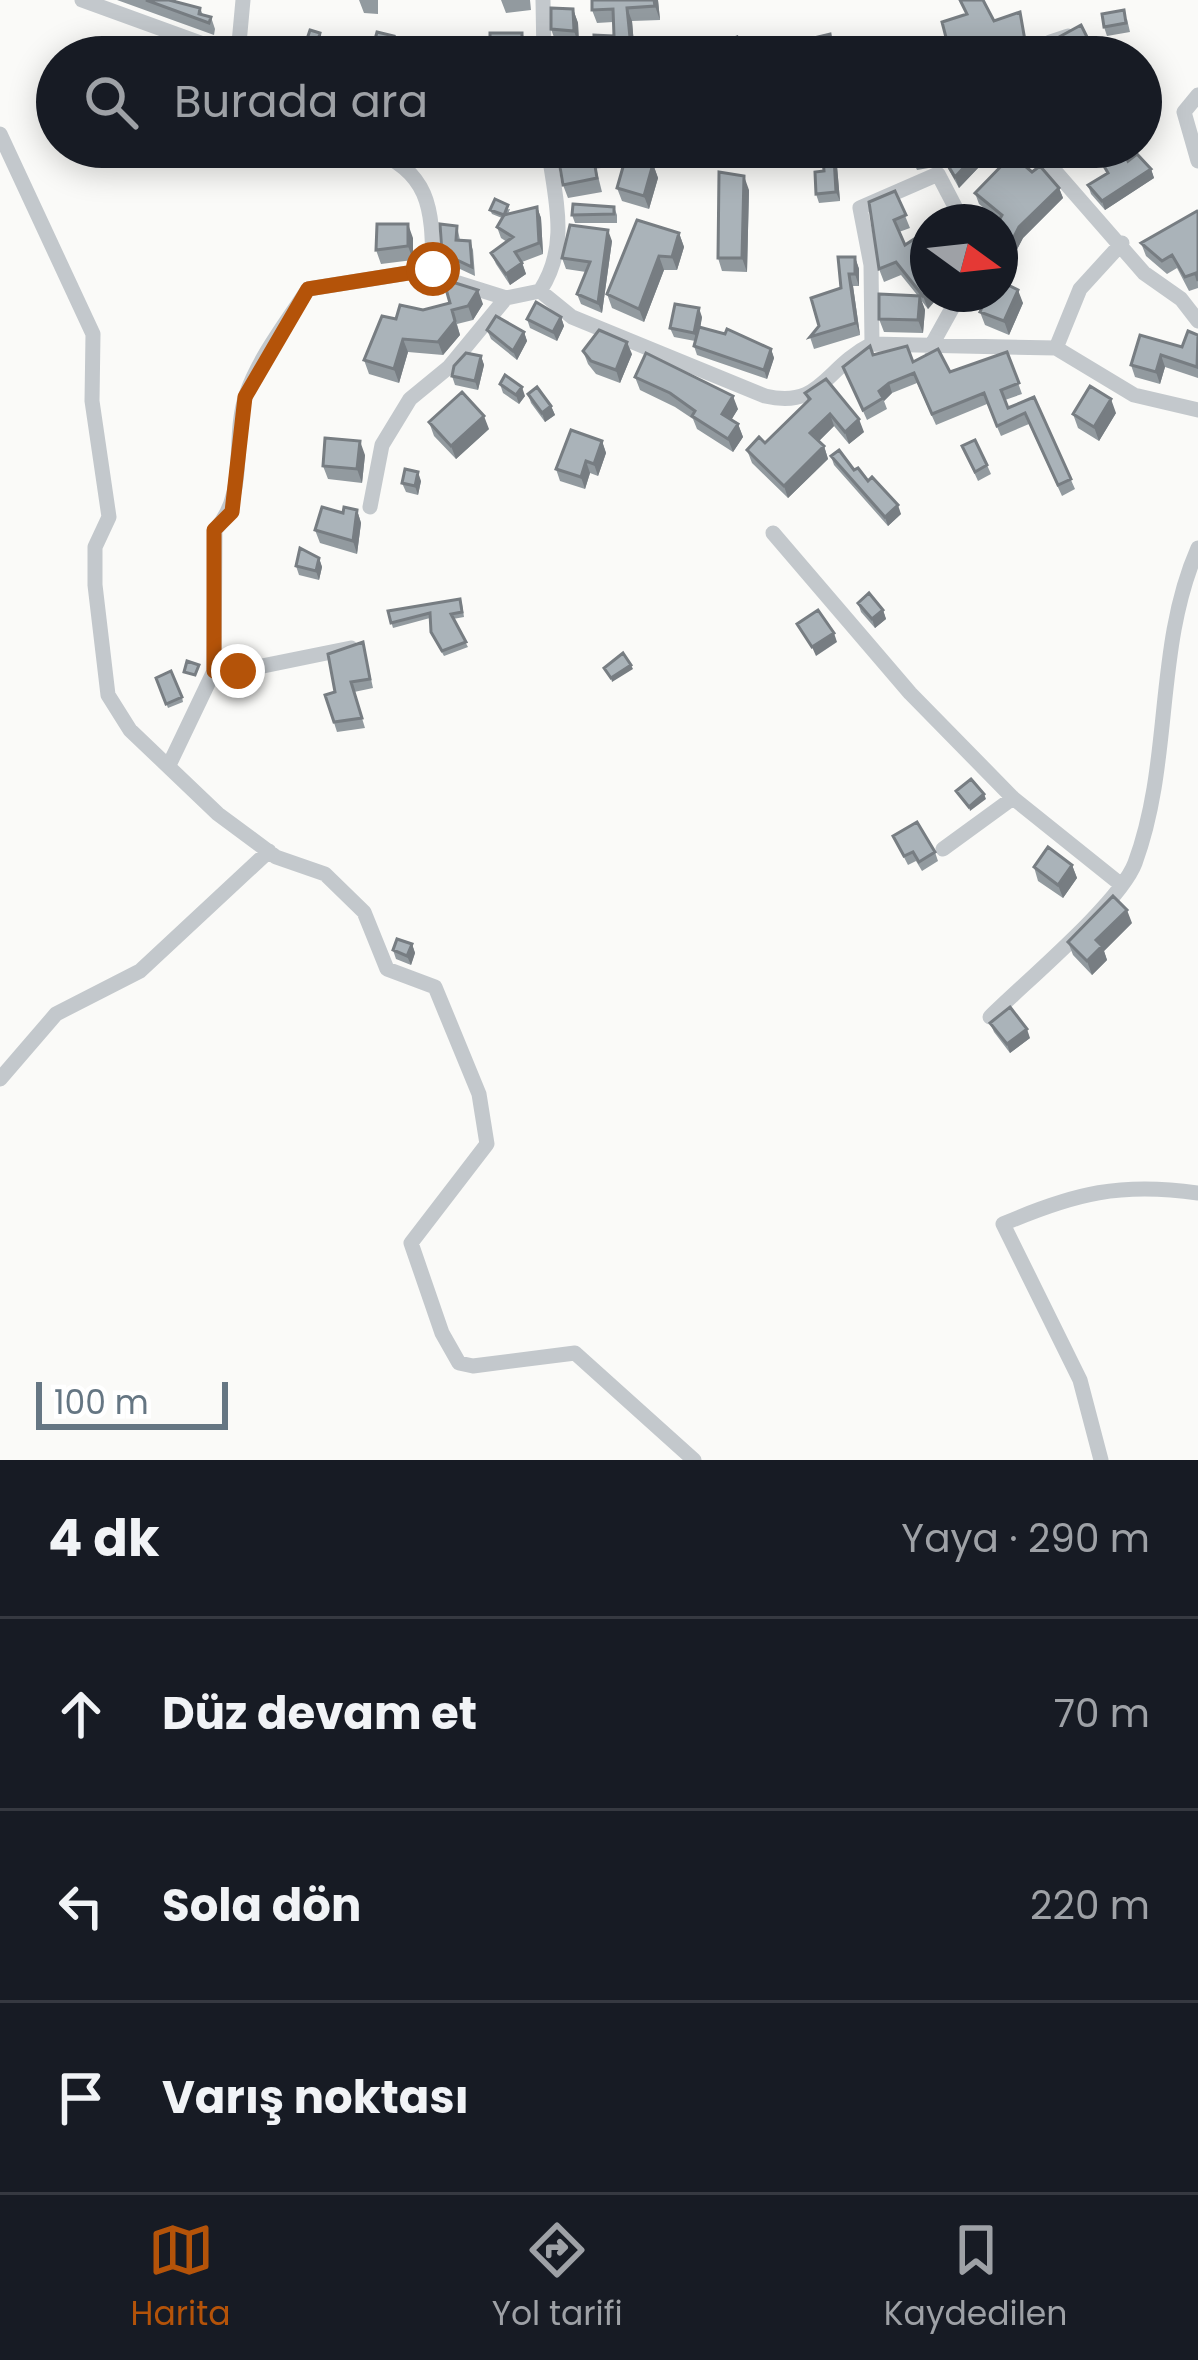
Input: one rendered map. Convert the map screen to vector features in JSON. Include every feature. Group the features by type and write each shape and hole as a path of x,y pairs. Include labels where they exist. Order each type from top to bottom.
{"street":[{"path":"82,0 183,36"},
{"path":"240,36 243,0"},
{"path":"543,0 544,36"},
{"path":"1198,95 1184,112 1198,161"},
{"path":"0,134 93,334 92,401 109,517 95,547 94,585 108,695 130,730 170,764 187,786 269,851 326,874 364,912 386,969 434,987 467,1061 487,1144 411,1244 442,1333 459,1364 575,1354 694,1460"},
{"path":"407,168 426,193 433,269"},
{"path":"170,764 214,671 214,530 232,512 245,397 270,347 308,289 433,269 506,298 539,291 552,272 561,239 551,168"},
{"path":"551,171 565,168"},
{"path":"732,177 734,168"},
{"path":"1050,168 1070,194 1122,243 1144,273 1189,298 1198,321"},
{"path":"872,344 871,266 860,208 938,173 954,204"},
{"path":"1057,348 1080,290 1122,243"},
{"path":"539,291 572,317 606,332 793,402 808,395 849,356 872,344 1057,348 1154,404 1197,406"},
{"path":"370,507 382,445 410,399 449,367 506,298"},
{"path":"930,348 950,312"},
{"path":"773,533 910,694 1013,798 1119,883"},
{"path":"990,1017 1060,952 1134,867 1162,742 1169,636 1198,548"},
{"path":"214,671 238,671 351,648"},
{"path":"943,849 1013,798"},
{"path":"0,1079 56,1014 140,971 269,851"},
{"path":"1101,1460 1080,1380 1003,1224 1047,1205 1136,1184 1198,1193"}],"building":[{"path":"146,0 200,8 199,14 211,17 209,23"},
{"path":"592,0 654,0 655,6 627,8 630,36 614,36 613,9 592,10"},
{"path":"960,0 983,0 994,21 1020,12 1024,36 946,36 942,22 967,14"},
{"path":"551,8 573,9 574,31 551,29"},
{"path":"1124,10 1126,23 1104,27 1102,14"},
{"path":"1081,25 1086,36 1061,36"},
{"path":"490,33 522,33 522,36"},
{"path":"560,168 595,168 597,178 563,185"},
{"path":"623,168 652,168 644,196 617,188"},
{"path":"835,168 836,192 816,194 815,172"},
{"path":"999,168 1032,172 1042,168 1059,188 1018,229 1018,204 988,204 975,193"},
{"path":"1105,168 1151,169 1102,201 1088,185 1108,173"},
{"path":"719,172 744,176 742,258 718,258"},
{"path":"895,191 906,215 894,220 905,245 910,242 910,280 896,262 879,269 869,202"},
{"path":"495,199 508,205 504,215 490,210"},
{"path":"573,204 614,207 614,214 572,215"},
{"path":"537,207 539,243 515,252 522,263 506,274 491,253 513,237 497,227 504,215"},
{"path":"1197,211 1198,281 1196,273 1185,277 1172,255 1162,261 1141,243"},
{"path":"637,220 679,233 672,257 659,256 639,309 607,294"},
{"path":"377,224 408,224 408,246 376,250"},
{"path":"440,224 457,226 456,240 470,241 472,267 442,253"},
{"path":"570,225 608,230 598,303 577,294 590,262 562,258"},
{"path":"838,257 855,257 855,274 849,274 856,323 810,337 819,326 811,298 841,288"},
{"path":"444,282 478,290 468,306 452,310 455,321 438,342 403,339 394,369 364,360 382,316 396,319 400,305 423,310 450,303"},
{"path":"879,294 910,296 910,312 919,312 918,320 879,319"},
{"path":"536,302 561,317 553,332 527,319"},
{"path":"675,304 699,308 694,333 670,328"},
{"path":"980,312 1008,312 1004,321"},
{"path":"496,316 524,332 513,351 487,330"},
{"path":"699,327 725,334 727,329 771,349 764,370 694,346"},
{"path":"599,330 627,342 616,370 591,361 583,351"},
{"path":"1188,331 1198,335 1197,367 1161,355 1156,372 1131,365 1140,335 1182,347"},
{"path":"870,346 873,355 907,346 913,362 938,349 950,372 1007,352 1019,383 1001,390 1008,408 1034,397 1071,479 1058,485 1025,413 997,426 984,393 932,414 914,373 889,383 879,391 883,398 863,410 843,367"},
{"path":"466,353 481,356 475,381 452,376"},
{"path":"646,353 733,396 722,414 738,424 728,439 692,416 695,411 670,393 635,377"},
{"path":"505,375 522,387 516,395 500,384"},
{"path":"826,379 859,419 845,432 830,414 810,433 824,446 784,486 747,450 759,437 765,443 810,399 805,393"},
{"path":"1090,386 1111,399 1094,427 1073,414"},
{"path":"537,387 551,406 542,413 528,394"},
{"path":"462,392 484,416 451,446 429,422"},
{"path":"571,430 602,441 594,464 586,461 581,477 556,469"},
{"path":"325,438 360,441 357,469 323,466"},
{"path":"975,440 987,465 975,472 962,446"},
{"path":"839,450 854,470 858,468 868,481 872,477 898,505 885,517 831,456"},
{"path":"405,469 418,472 415,486 402,483"},
{"path":"322,507 343,513 344,507 357,510 353,541 315,530"},
{"path":"300,548 319,558 316,571 296,566"},
{"path":"869,593 883,610 872,619 858,603"},
{"path":"460,599 462,612 451,614 466,642 442,651 431,632 430,613 391,623 388,611"},
{"path":"818,610 834,633 812,647 797,624"},
{"path":"363,642 370,679 351,682 362,718 334,722 325,695 335,692 328,654"},
{"path":"623,653 631,665 611,678 604,668"},
{"path":"187,661 199,665 195,675 184,672"},
{"path":"171,671 182,697 166,704 156,678"},
{"path":"971,779 984,794 969,807 956,791"},
{"path":"917,822 935,852 919,862 913,852 904,856 893,836"},
{"path":"1048,847 1072,865 1058,885 1034,867"},
{"path":"1113,896 1127,910 1096,940 1102,946 1087,961 1068,942"},
{"path":"397,939 412,944 407,956 393,950"},
{"path":"1010,1007 1027,1029 1007,1044 990,1023"}],"route":[{"path":"238,671 214,671 210,580 214,530 232,512 245,397 308,289 433,269"}]}
